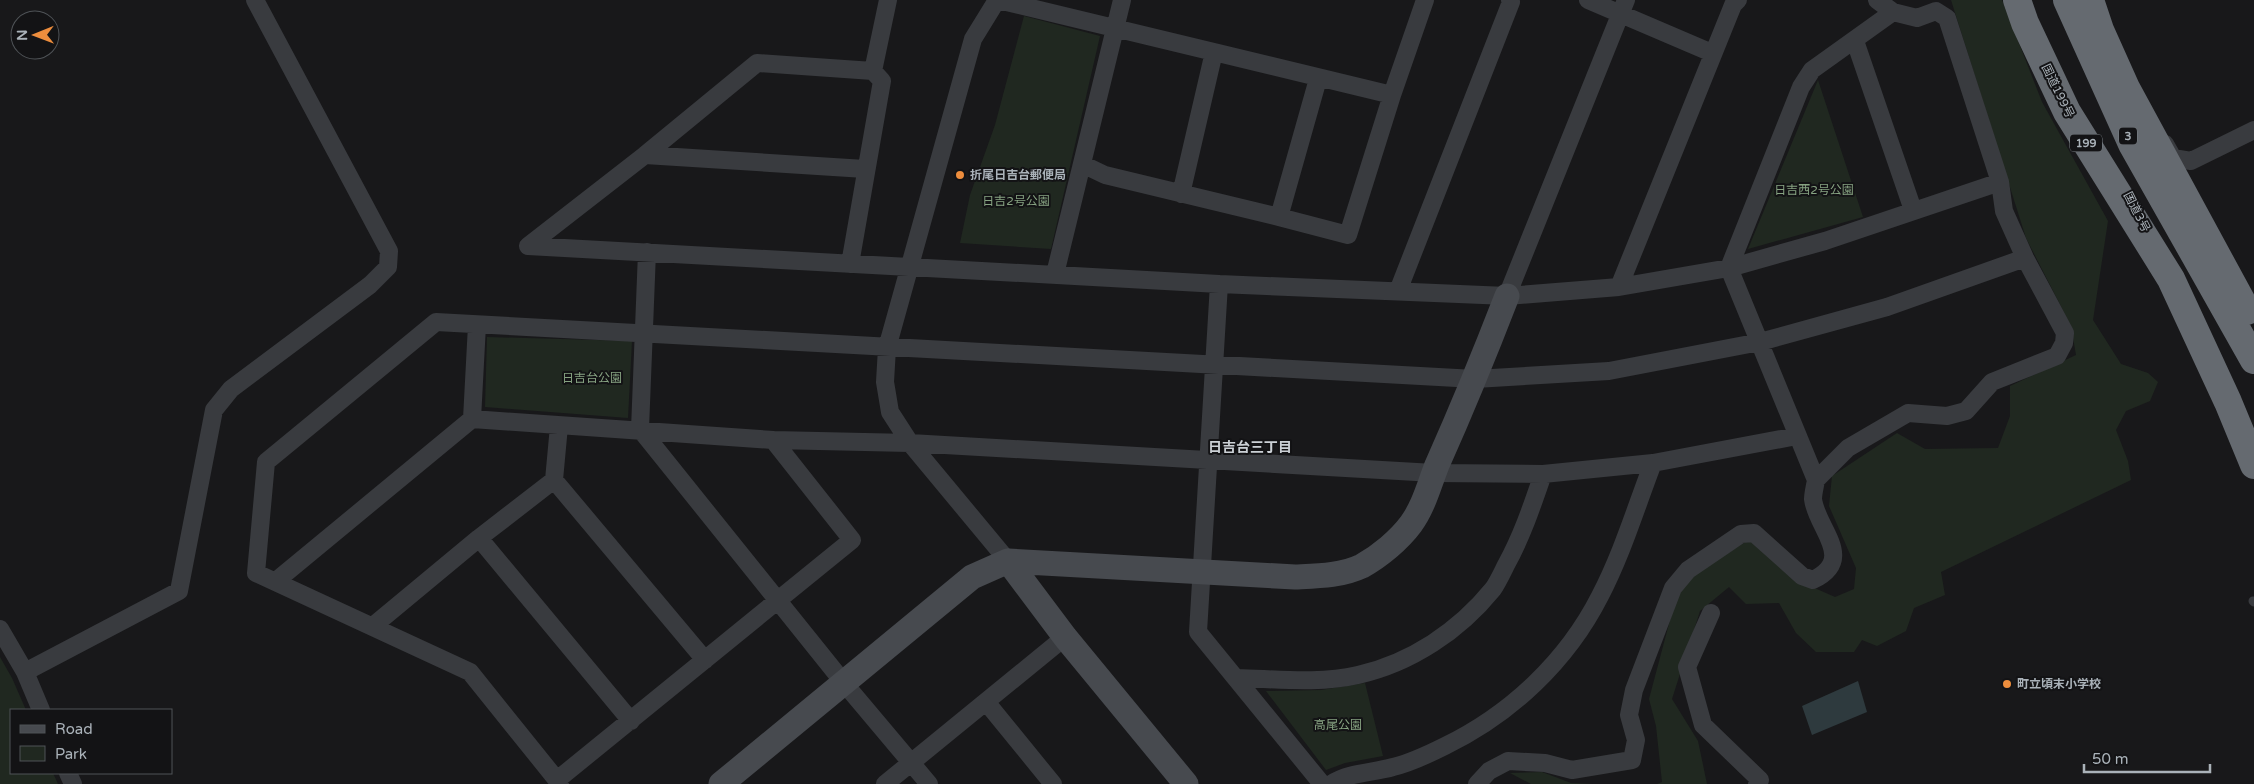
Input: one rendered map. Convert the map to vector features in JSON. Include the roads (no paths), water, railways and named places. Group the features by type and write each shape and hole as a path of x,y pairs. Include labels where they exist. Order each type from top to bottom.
{"highway":[{"name":"国道199号","path":"2017,0 2025,23 2067,112 2170,279"},
{"name":"国道3号","path":"2036,0 2085,109 2170,279 2254,414"},
{"path":"2073,2 2100,30 2126,88 2252,320"},
{"name":"3","path":"2073,2 2132,144 2254,360"},
{"path":"2170,279 2228,402 2254,465"}],"street":[{"path":"25,672 179,591 214,410 232,388 370,285 388,268 389,251 255,0"},
{"path":"1186,784 1065,637 1008,561 910,443 890,412 884,382 887,348 973,39 998,0 1392,95"},
{"path":"1055,274 1122,0"},
{"path":"1082,164 1105,175 1348,234 1392,95 1426,0"},
{"path":"1398,291 1511,2 1510,0"},
{"path":"1588,0 1623,6 1712,53"},
{"path":"1619,287 1712,53 1733,5 1738,0"},
{"path":"1816,480 1848,448 1908,413 1946,416 1966,410 1992,382 2057,356 2064,343 2065,333 2025,258 2004,211 2000,182 1947,18 1936,11 1917,18 1893,12 1876,0"},
{"path":"2100,0 2132,81 2173,158 2191,162 2254,130"},
{"path":"874,71 886,1"},
{"path":"721,784 972,577 1008,561 1295,577 1331,576 1362,566 1391,544 1411,523 1423,505 1434,473 1475,379 1623,6"},
{"path":"1477,784 1490,771 1508,761 1545,763 1572,770 1632,760 1636,740 1629,715 1634,690 1673,588 1688,570 1741,534 1754,533 1802,576 1813,580 1824,575 1833,564 1832,546 1813,500 1816,480 1729,268 1801,87 1812,70 1893,12"},
{"path":"1855,41 1913,210"},
{"path":"1181,194 1214,52"},
{"path":"850,264 865,169 882,81 874,71 757,62 645,155 528,246 850,264 910,266 1219,284 1507,296 1619,287 1729,268 1825,240 2000,182"},
{"path":"1279,217 1318,78"},
{"path":"645,155 865,169"},
{"path":"2191,162 2187,180 2240,278 2252,320"},
{"path":"647,252 640,429 844,683 929,784"},
{"path":"773,440 852,540 559,782 470,672 256,573 266,462 436,322 1475,379 1609,371 1760,342 1887,307 2025,258"},
{"path":"1219,284 1210,459 1200,571 1198,632 1322,784"},
{"path":"472,419 477,325"},
{"path":"276,581 472,419 559,426 640,429 773,440 910,443 1434,473 1543,474 1653,463 1797,436"},
{"path":"559,426 554,480 705,660"},
{"path":"1332,784 1342,777 1394,767 1462,738 1489,721 1538,682 1569,647 1600,596 1653,463"},
{"path":"1237,678 1318,680 1358,675 1422,652 1462,621 1494,588 1520,538 1543,474"},
{"path":"373,626 479,538 554,480"},
{"path":"479,538 631,721"},
{"path":"1711,613 1687,667 1703,725 1760,783"},
{"path":"0,629 25,672 41,709"},
{"path":"885,784 1065,637"},
{"path":"986,703 1053,784"}],"place":[{"name":"折尾日吉台郵便局","path":"960,175"},
{"name":"町立頃末小学校","path":"2007,684"}],"district":[{"name":"日吉台三丁目","path":"1250,447"}],"park label":[{"name":"日吉西2号公園","path":"1814,190"},
{"name":"日吉2号公園","path":"1016,201"},
{"name":"日吉台公園","path":"592,378"},
{"name":"高尾公園","path":"1338,725"}]}
